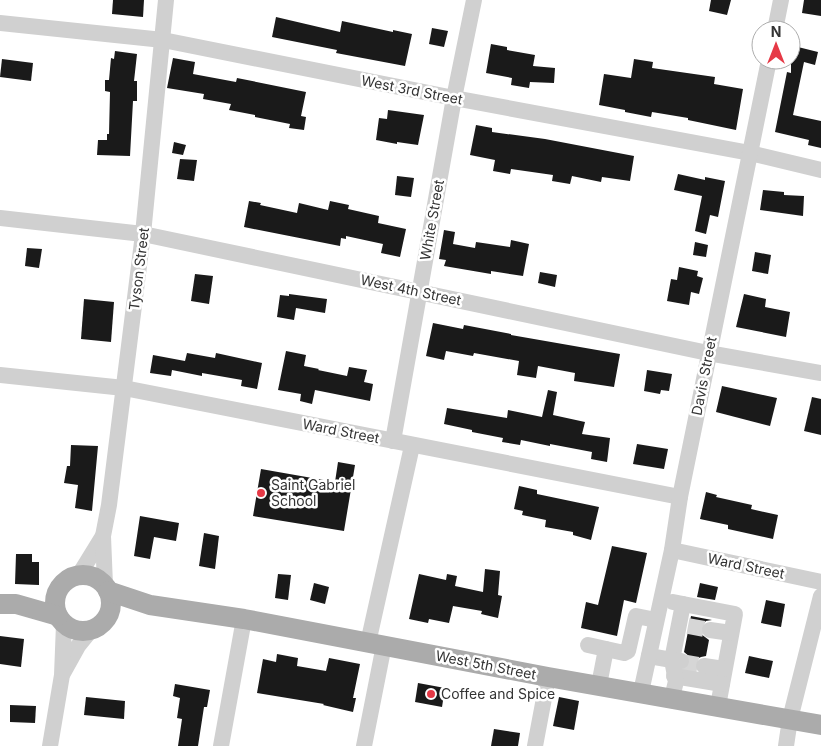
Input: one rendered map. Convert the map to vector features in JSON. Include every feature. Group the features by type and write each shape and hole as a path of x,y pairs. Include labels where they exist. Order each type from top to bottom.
{"main road":[{"path":"8,604 61,620 77,630 92,630 104,622 108,616 111,602 107,588 96,578 89,576 79,575 68,579 58,590 55,604 61,620"},
{"name":"West 5th Street","path":"107,588 150,605 244,619 548,676 821,724"},
{"path":"8,604 58,590"},
{"name":"West 5th Street","path":"108,616 150,605"}],"street":[{"name":"Tyson Street","path":"107,588 104,536 143,234 166,0"},
{"name":"White Street","path":"393,441 454,98 474,0"},
{"path":"777,20 781,0"},
{"name":"West 3rd Street","path":"0,23 162,40 750,154 821,170"},
{"name":"Davis Street","path":"641,692 656,620 678,603 672,550 680,497 767,70"},
{"name":"West 4th Street","path":"0,218 143,234 708,353 821,374"},
{"name":"Ward Street","path":"0,375 124,388 412,446 680,497"},
{"path":"364,746 376,644 412,446"},
{"name":"Tyson Street","path":"79,575 104,536"},
{"name":"Ward Street","path":"672,550 821,582"},
{"path":"786,746 790,719 821,596"},
{"path":"672,698 684,625 678,603 735,614 718,706"},
{"path":"588,645 624,653 628,651 636,616 656,620"},
{"path":"221,746 244,619"},
{"path":"50,746 62,675 61,620"},
{"path":"62,675 78,646 92,630"},
{"path":"710,630 731,633"},
{"path":"630,644 676,666 723,677"},
{"path":"599,685 606,649"},
{"path":"704,666 723,677"},
{"path":"535,746 548,676"}],"building":[{"path":"113,0 144,0 143,17 112,14"},
{"path":"711,0 731,0 727,15 709,11"},
{"path":"804,0 821,0 821,16 802,13"},
{"path":"276,17 340,32 342,21 393,32 393,30 412,34 405,66 336,53 337,50 272,37"},
{"path":"432,28 448,31 444,47 429,44"},
{"path":"491,44 507,47 507,50 535,55 533,66 555,68 554,83 530,82 529,88 511,85 512,78 486,73"},
{"path":"801,48 818,52 815,65 804,62 793,115 821,121 821,148 808,145 809,140 775,132 787,72 791,73 791,70 801,70"},
{"path":"115,51 137,54 134,81 137,81 137,101 133,101 130,156 97,155 98,140 107,140 107,134 109,134 110,92 105,91 105,80 109,80 111,58 114,59"},
{"path":"173,58 195,62 193,74 236,82 237,78 306,92 301,116 306,117 304,130 289,128 290,124 229,110 231,104 203,99 204,94 167,88"},
{"path":"2,59 33,63 31,81 0,77"},
{"path":"634,59 653,62 652,68 715,77 714,84 743,89 736,130 688,120 688,118 652,112 651,117 599,105 604,74 631,78"},
{"path":"388,110 424,115 418,145 376,140 379,118 387,119"},
{"path":"476,125 492,128 492,132 545,139 634,156 630,181 602,177 601,182 572,176 570,184 552,181 553,175 511,169 510,174 493,171 495,160 470,155"},
{"path":"174,142 186,145 183,155 172,153"},
{"path":"180,159 197,160 194,181 177,179"},
{"path":"678,174 705,180 705,177 725,181 718,217 710,215 706,234 695,231 702,196 674,190"},
{"path":"397,176 414,178 411,197 395,195"},
{"path":"763,190 784,192 784,195 804,196 803,216 760,210"},
{"path":"249,201 297,213 299,203 328,210 330,201 349,205 348,209 379,216 378,223 406,229 400,257 381,253 383,244 346,236 346,239 341,238 340,246 244,227"},
{"path":"444,230 455,232 453,244 475,248 476,242 510,247 511,240 529,244 523,276 491,271 491,274 444,266 446,260 439,259"},
{"path":"695,242 708,245 706,257 693,255"},
{"path":"27,248 42,249 39,268 25,266"},
{"path":"755,252 771,255 768,274 752,271"},
{"path":"679,267 698,271 697,276 703,278 699,294 691,292 689,305 667,301 671,279 677,280"},
{"path":"540,272 557,275 555,287 538,283"},
{"path":"195,274 213,276 209,304 191,301"},
{"path":"289,294 327,299 325,313 296,308 294,320 277,317 280,295 289,296"},
{"path":"744,294 766,299 765,307 790,312 786,337 736,327"},
{"path":"84,299 114,302 111,342 81,339"},
{"path":"433,323 463,329 464,325 620,354 614,387 574,381 575,373 538,366 536,378 517,375 519,361 474,353 473,356 446,351 444,360 426,356"},
{"path":"286,351 306,355 304,366 318,370 347,376 349,367 367,370 364,382 373,384 370,401 315,390 312,404 300,401 301,394 278,390"},
{"path":"187,353 215,358 216,353 262,363 257,389 241,386 242,380 202,373 202,376 172,370 171,376 150,373 153,355 185,361"},
{"path":"647,370 672,374 669,391 661,390 660,394 644,391"},
{"path":"722,386 777,398 770,426 716,412"},
{"path":"548,390 557,392 553,415 585,422 582,434 610,438 607,462 591,459 592,452 521,440 520,445 502,442 503,438 444,424 447,408 507,418 508,410 542,417"},
{"path":"812,397 821,399 821,435 804,431"},
{"path":"637,444 668,449 664,469 633,464"},
{"path":"71,445 98,446 92,511 75,508 78,485 64,483 67,466 70,466"},
{"path":"338,462 355,465 344,531 253,516 261,469 335,482"},
{"path":"519,486 537,490 537,494 599,507 591,540 573,535 573,532 545,527 546,520 522,515 523,511 514,509"},
{"path":"706,492 717,495 716,497 752,505 751,509 778,515 773,539 728,529 728,525 700,519"},
{"path":"140,516 179,523 176,541 154,537 150,559 134,556"},
{"path":"204,533 219,536 215,569 199,566"},
{"path":"612,546 647,553 636,603 624,600 617,636 581,628 586,602 598,605"},
{"path":"16,554 32,554 32,562 39,562 39,585 15,584"},
{"path":"485,569 500,571 498,595 502,596 498,618 481,614 482,611 453,606 449,623 429,619 428,623 409,619 419,574 446,580 447,574 457,576 455,586 483,592"},
{"path":"278,574 291,575 288,600 275,598"},
{"path":"314,583 329,587 325,604 310,600"},
{"path":"700,583 718,587 715,600 697,597"},
{"path":"766,600 785,604 781,627 761,623"},
{"path":"691,616 712,620 706,621 700,628 701,634 709,640 706,656 697,659 694,664 695,669 688,668 691,663 690,657 684,652"},
{"path":"0,636 24,639 21,667 0,664"},
{"path":"277,654 298,658 297,666 326,671 329,658 360,664 353,698 356,698 353,712 324,704 257,693 263,659 276,662"},
{"path":"749,656 773,661 769,678 745,673"},
{"path":"418,683 445,688 442,707 415,702"},
{"path":"175,684 210,690 207,707 204,707 198,746 178,746 182,719 177,718 180,698 173,696"},
{"path":"86,697 125,701 124,719 84,715"},
{"path":"559,697 579,701 574,730 553,726"},
{"path":"10,705 36,706 35,723 10,722"},
{"path":"494,729 520,733 518,746 491,746"}],"tunnel":[{"path":"688,626 710,630"},
{"path":"682,662 704,666"}],"place":[{"name":"Saint Gabriel School","path":"261,493"},
{"name":"Coffee and Spice","path":"431,694"}]}
